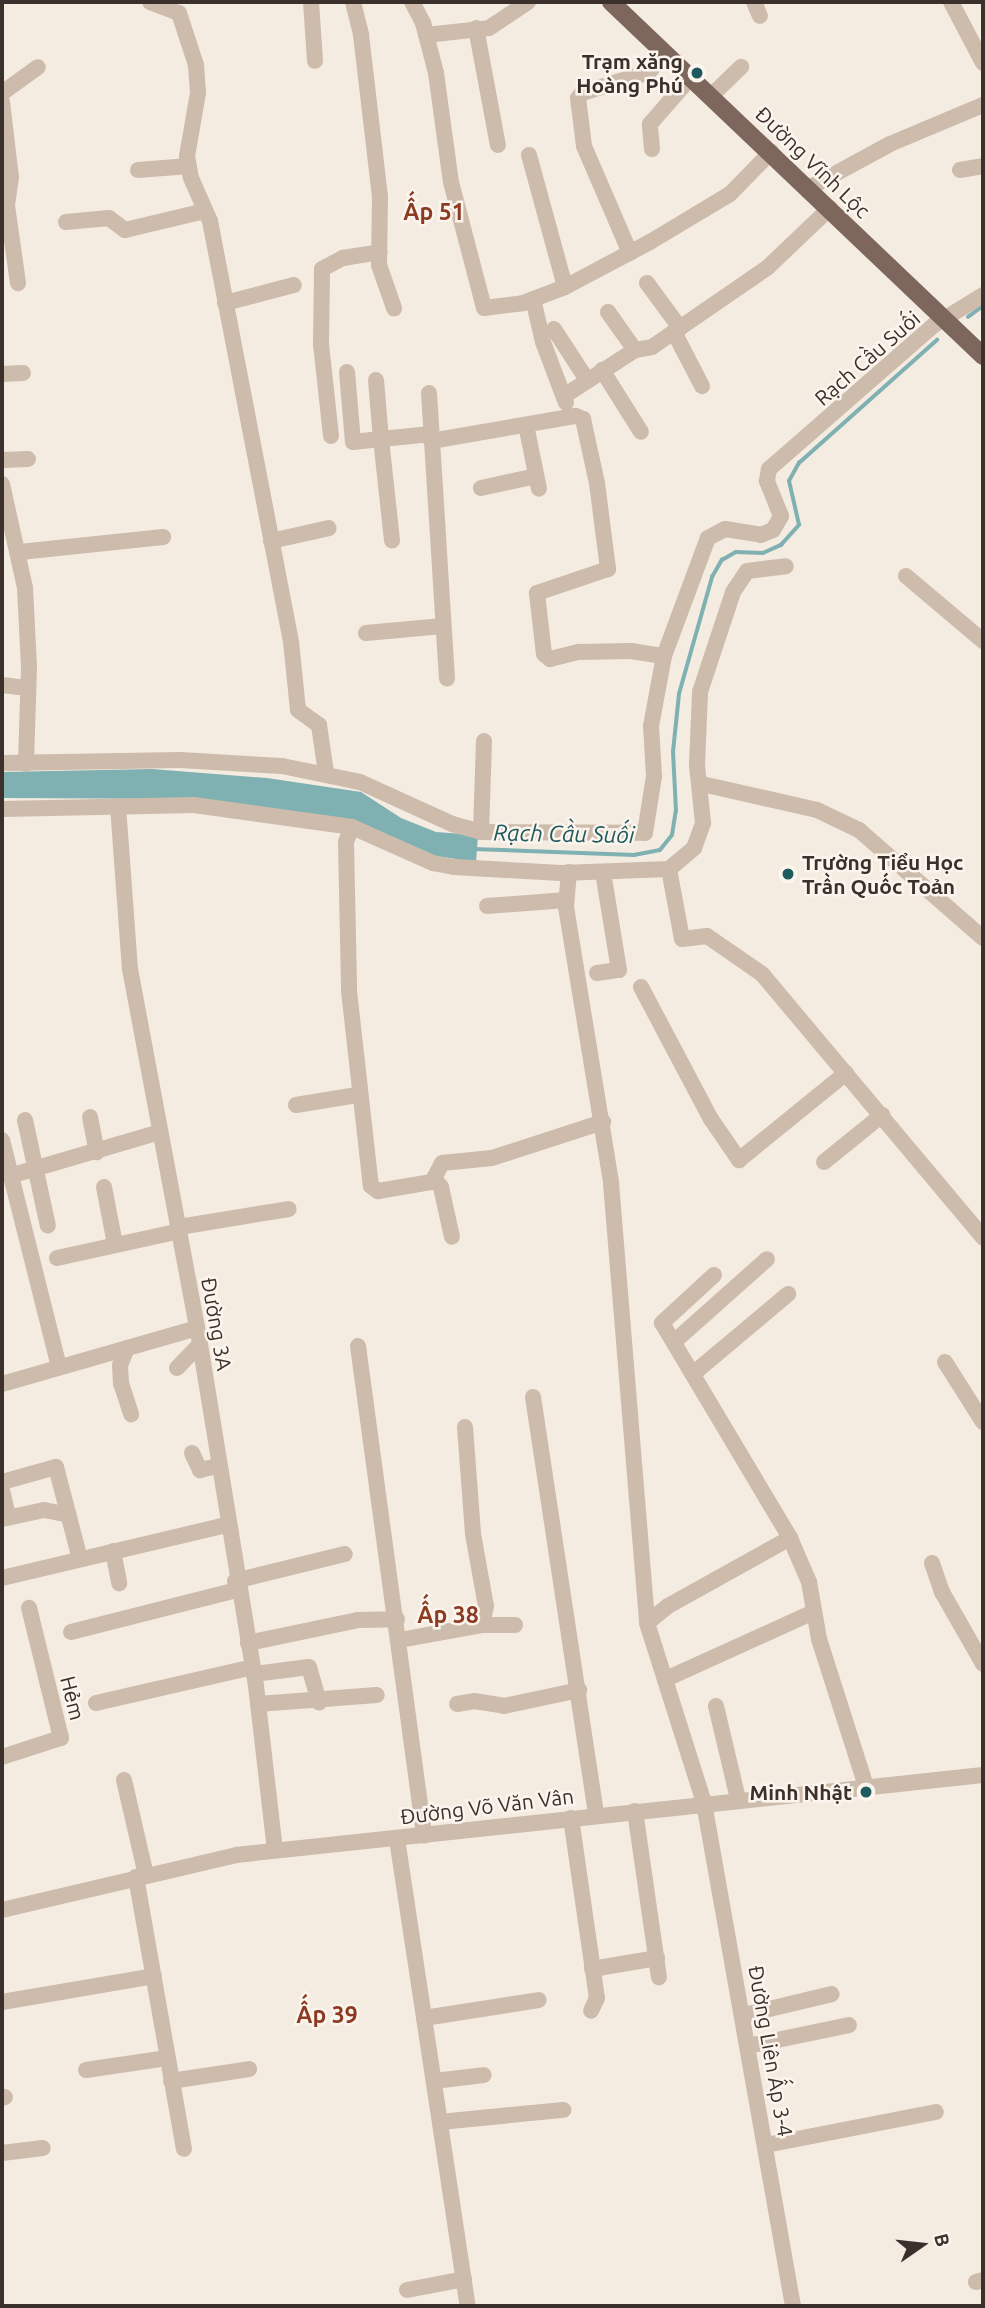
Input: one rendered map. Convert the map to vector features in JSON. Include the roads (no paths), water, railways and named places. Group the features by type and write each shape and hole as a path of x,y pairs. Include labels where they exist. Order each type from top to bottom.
{"main road":[{"name":"Đường Vĩnh Lộc","path":"611,2 983,356"}],"street":[{"path":"150,2 179,13 196,65 198,93 189,134 189,166 205,211 225,303 292,642 298,710 319,725 326,773"},
{"path":"311,2 315,61"},
{"path":"353,2 361,35 380,196 379,265 394,308"},
{"path":"412,2 426,35 466,253 484,308 533,299 565,287 630,253 730,194 771,152"},
{"path":"426,35 489,28 528,2"},
{"path":"951,2 983,63"},
{"path":"476,28 498,145"},
{"path":"630,253 584,146 578,99 582,93 649,72 665,53"},
{"path":"2,93 38,67"},
{"path":"711,96 741,67"},
{"path":"653,149 650,124 691,77"},
{"path":"2,102 11,177 4,205 18,283"},
{"path":"809,188 890,144 983,105"},
{"path":"529,155 565,287"},
{"path":"138,170 189,166"},
{"path":"960,170 983,166"},
{"path":"564,396 635,349 652,347 767,268 830,208"},
{"path":"66,222 109,218 125,230 205,211"},
{"path":"331,436 321,331 323,269 343,258 380,252"},
{"path":"647,283 677,330 702,386"},
{"path":"225,303 293,285"},
{"name":"Rạch Cầu Suối","path":"2,762 26,764 180,760 326,773 360,782 452,824 481,832 645,834 657,776 651,726 664,656 708,538 725,529 761,535 772,530 781,516 767,481 769,469 944,319 983,295"},
{"path":"533,299 542,342 570,417"},
{"path":"608,312 635,349"},
{"path":"554,329 587,380"},
{"path":"602,370 641,432"},
{"path":"347,372 353,442 431,438 580,416 586,424 608,569 537,593 544,654 550,659 579,652 631,651 664,656"},
{"path":"2,374 23,373"},
{"path":"376,380 392,540"},
{"path":"429,393 447,678"},
{"path":"481,488 538,482 526,425"},
{"path":"2,460 28,459"},
{"path":"2,484 20,552 29,667 26,688 26,764"},
{"path":"271,541 329,528"},
{"path":"20,552 163,537"},
{"path":"2,808 194,804 352,827 433,863 486,870 603,872 668,869 688,855 699,838 704,816 697,774 700,692 733,592 747,571 786,565"},
{"path":"906,576 983,641"},
{"path":"366,633 443,626"},
{"path":"2,685 26,688"},
{"path":"481,832 484,741"},
{"path":"697,774 817,810 859,830 983,938"},
{"name":"Đường 3A","path":"118,806 123,920 157,1133 180,1229 199,1336 236,1586 258,1704 275,1850"},
{"path":"352,827 346,842 346,875 358,1095 371,1186 378,1191 435,1180"},
{"path":"668,869 682,939 704,935 746,959 882,1115 983,1237"},
{"name":"Đường Liên Ấp 3-4","path":"569,872 566,900 603,1122 638,1466 647,1623 704,1803 744,2015 793,2306"},
{"path":"597,973 619,970 603,872"},
{"path":"487,906 566,900"},
{"path":"641,986 711,1119 739,1160 846,1073"},
{"path":"296,1105 358,1095"},
{"path":"824,1162 882,1115"},
{"path":"90,1117 97,1152"},
{"path":"25,1120 48,1226"},
{"path":"435,1180 442,1163 492,1158 603,1122"},
{"path":"13,1175 157,1133"},
{"path":"2,1140 13,1175 59,1367"},
{"path":"435,1180 441,1187 452,1237"},
{"path":"104,1187 115,1244"},
{"path":"58,1258 180,1229 289,1209"},
{"path":"675,1341 767,1259"},
{"path":"714,1275 662,1323 790,1538 809,1582 814,1612 866,1786"},
{"path":"694,1373 788,1294"},
{"path":"2,1384 127,1348 199,1336"},
{"path":"177,1368 199,1336"},
{"path":"358,1346 400,1640 424,1836"},
{"path":"127,1348 120,1365 122,1388 131,1414"},
{"path":"945,1362 983,1422"},
{"path":"105,1391 122,1388"},
{"path":"533,1397 596,1814"},
{"path":"465,1427 473,1534 486,1606 482,1625"},
{"path":"192,1453 200,1470 218,1466"},
{"path":"2,1482 56,1467 80,1559"},
{"path":"2,1490 5,1518 44,1510 69,1515"},
{"path":"2,1578 227,1525"},
{"path":"647,1623 668,1606 790,1538"},
{"path":"113,1551 119,1583"},
{"path":"71,1632 345,1554"},
{"path":"932,1563 983,1664"},
{"name":"Hẻm","path":"2,1757 61,1738 29,1608"},
{"path":"666,1679 814,1612"},
{"path":"248,1643 358,1620 397,1619"},
{"path":"400,1640 482,1625 515,1625"},
{"path":"96,1703 253,1671 309,1667 319,1703"},
{"path":"457,1704 474,1701 504,1706 579,1690"},
{"path":"258,1704 319,1703 377,1695"},
{"path":"716,1706 738,1799"},
{"name":"Đường Võ Văn Vân","path":"2,1910 141,1876 275,1850 983,1775"},
{"path":"124,1780 141,1876 167,2058 184,2149"},
{"path":"635,1811 659,1977"},
{"path":"571,1818 597,1998 591,2011"},
{"path":"397,1839 468,2306"},
{"path":"592,1969 657,1958"},
{"path":"2,2002 154,1976"},
{"path":"744,2015 831,1994"},
{"path":"424,2018 540,2000"},
{"path":"748,2046 849,2025"},
{"path":"86,2070 167,2058"},
{"path":"171,2081 249,2069"},
{"path":"434,2081 484,2075"},
{"path":"440,2122 563,2110"},
{"path":"766,2146 936,2112"},
{"path":"2,2153 43,2148"},
{"path":"407,2290 464,2278"}],"water":[{"path":"152,769 267,778 361,792 401,818 436,832 478,835 476,862 436,856 369,827 197,799 2,798 2,772"}],"waterway":[{"name":"Rạch Cầu Suối","path":"968,317 983,306"},
{"name":"Rạch Cầu Suối","path":"473,849 634,855 660,850 672,835 676,811 673,752 679,694 712,577 722,560 736,552 763,553 781,545 799,525 789,481 799,463 937,340"}],"place":[{"name":"Trạm xăng Hoàng Phú","path":"697,73"},
{"name":"Trường Tiểu Học Trần Quốc Toản","path":"788,874"},
{"name":"Minh Nhật","path":"866,1792"}],"district":[{"name":"Ấp 51","path":"434,212"},
{"name":"Ấp 38","path":"448,1615"},
{"name":"Ấp 39","path":"327,2015"}]}
